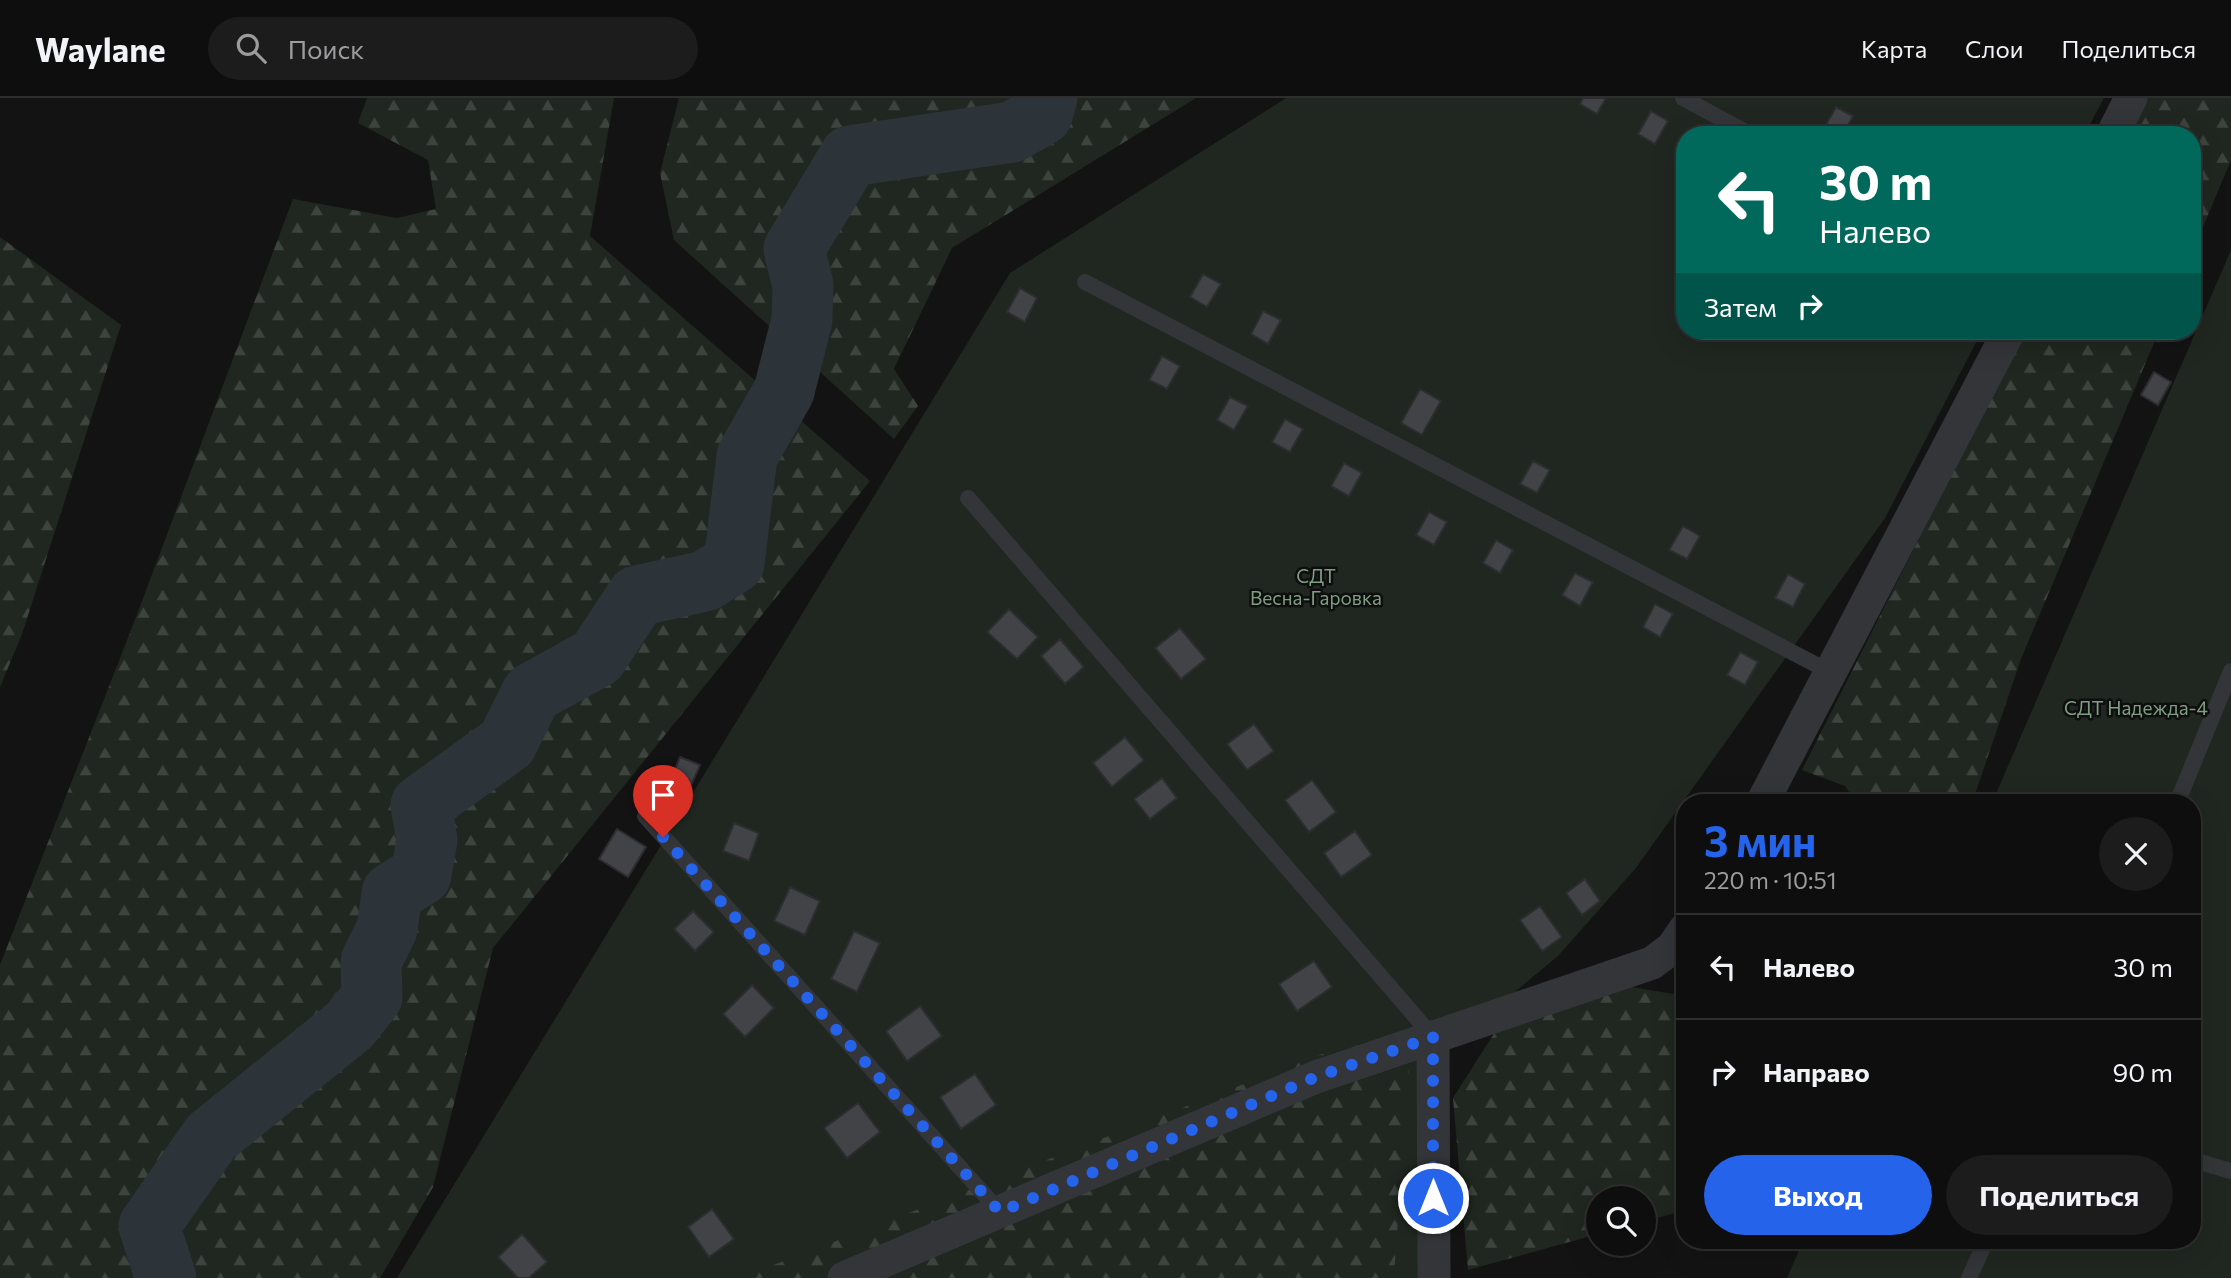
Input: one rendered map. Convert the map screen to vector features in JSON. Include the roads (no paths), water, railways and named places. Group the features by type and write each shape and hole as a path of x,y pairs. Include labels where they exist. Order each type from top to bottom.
{"street":[{"path":"2117,126 2131,98"},
{"path":"1767,794 2004,340"},
{"path":"844,1278 1316,1077 1653,963 1676,942"},
{"path":"1433,1037 1434,1278"}],"lane":[{"path":"1683,98 1734,126"},
{"path":"1085,282 1830,672"},
{"path":"968,499 1433,1037"},
{"path":"2181,794 2231,671"},
{"path":"645,816 1000,1212"},
{"path":"2201,1162 2231,1171"},
{"path":"1969,1278 1982,1249"}],"waterway":[{"path":"166,1278 149,1226 211,1137 350,1025 372,997 371,961 387,929 392,893 421,875 427,840 421,805 507,743 532,693 597,657 637,596 705,581 734,563 747,456 784,391 802,320 803,285 794,249 850,156 1012,132 1042,115 1047,98"}],"park label":[{"name":"СДТ Весна-Гаровка","path":"1316,586"},
{"name":"СДТ Надежда-4","path":"2136,707"}]}
